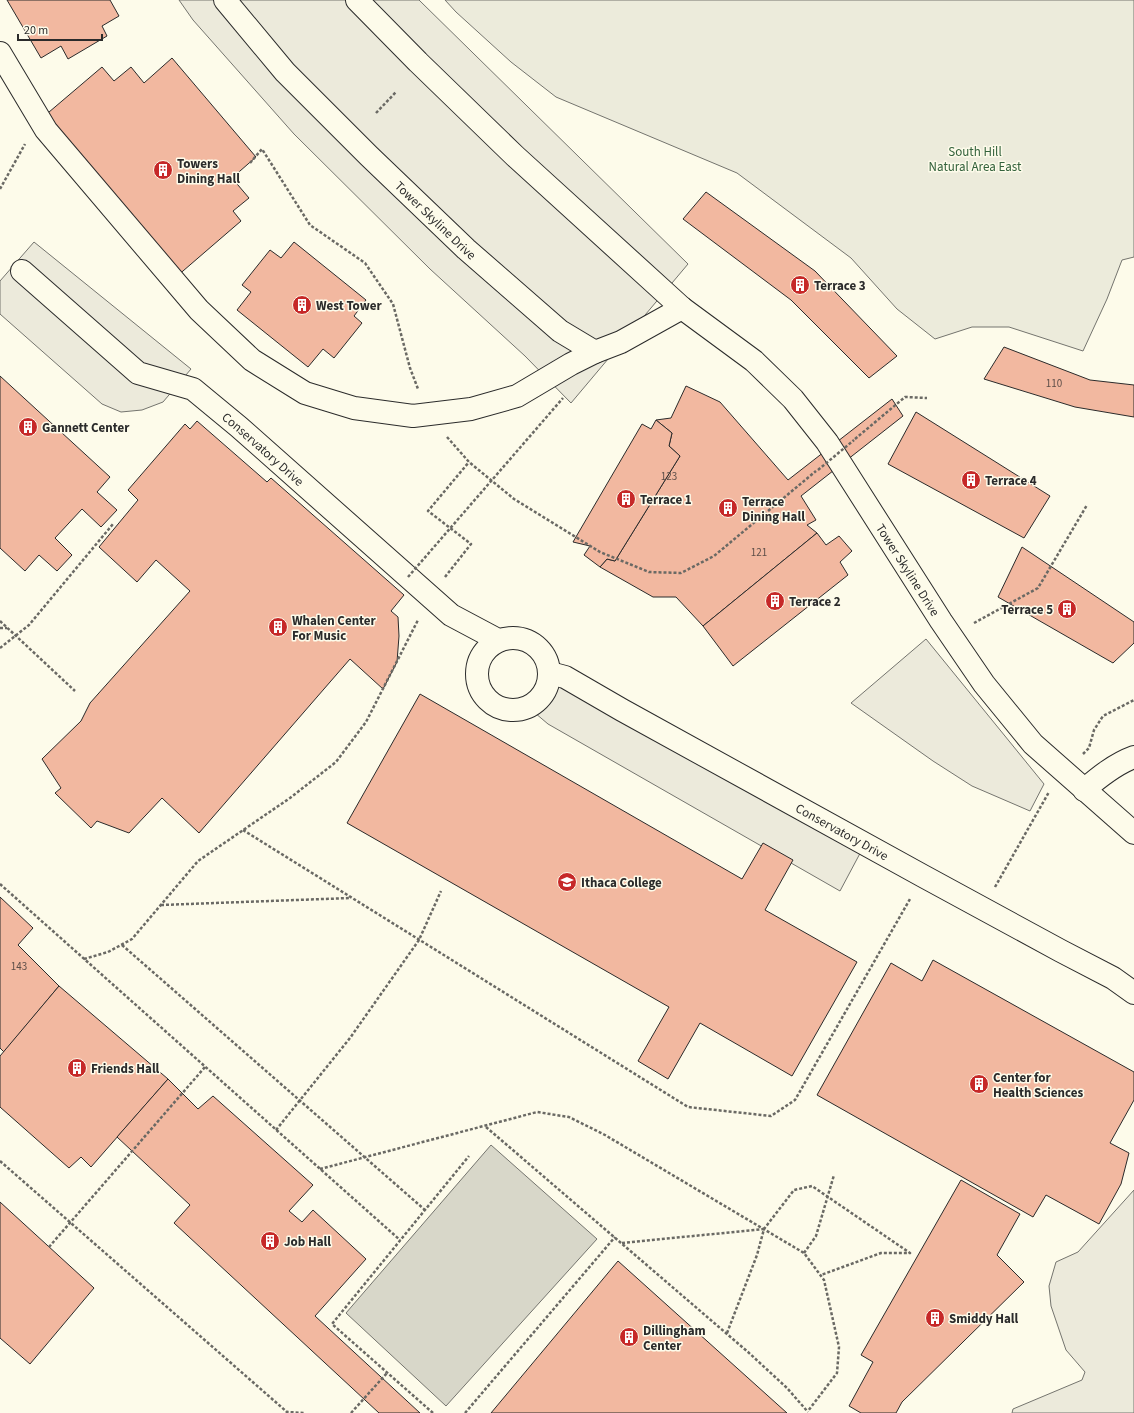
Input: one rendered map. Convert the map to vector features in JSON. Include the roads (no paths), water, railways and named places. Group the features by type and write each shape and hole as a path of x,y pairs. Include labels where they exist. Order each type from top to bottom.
{"street":[{"name":"Tower Skyline Drive","path":"225,0 285,72 369,156 466,249 560,331 595,352"},
{"name":"Tower Skyline Drive","path":"357,0 418,62 515,156 682,308 754,361 793,399 827,442 951,636 984,684 1033,744 1134,833"},
{"path":"0,53 46,130 199,310 252,360 305,393 354,408 413,416 471,408 517,396 571,364 595,352 621,342 682,308"},
{"name":"Conservatory Drive","path":"22,271 138,373 193,389 239,427 452,615 498,640"},
{"path":"512,637 526,640 538,647 547,659 550,673 547,687 540,699 528,707 514,710 500,708 488,700 480,688 477,675 479,661 487,648 498,640 512,637"},
{"name":"Conservatory Drive","path":"550,673 565,677 629,714 923,876 1113,978 1134,992"},
{"path":"1084,790 1099,777 1125,760 1134,757"}],"place":[{"name":"Towers Dining Hall","path":"163,170"},
{"name":"Terrace 3","path":"800,285"},
{"name":"West Tower","path":"302,305"},
{"name":"Gannett Center","path":"28,427"},
{"name":"Terrace 4","path":"971,480"},
{"name":"Terrace 1","path":"626,499"},
{"name":"Terrace Dining Hall","path":"728,508"},
{"name":"Terrace 2","path":"775,601"},
{"name":"Terrace 5","path":"1067,609"},
{"name":"Whalen Center For Music","path":"278,627"},
{"name":"Ithaca College","path":"567,882"},
{"name":"Friends Hall","path":"77,1068"},
{"name":"Center for Health Sciences","path":"979,1084"},
{"name":"Job Hall","path":"270,1241"},
{"name":"Smiddy Hall","path":"935,1318"},
{"name":"Dillingham Center","path":"629,1337"}],"park label":[{"name":"South Hill Natural Area East","path":"975,158"}]}
